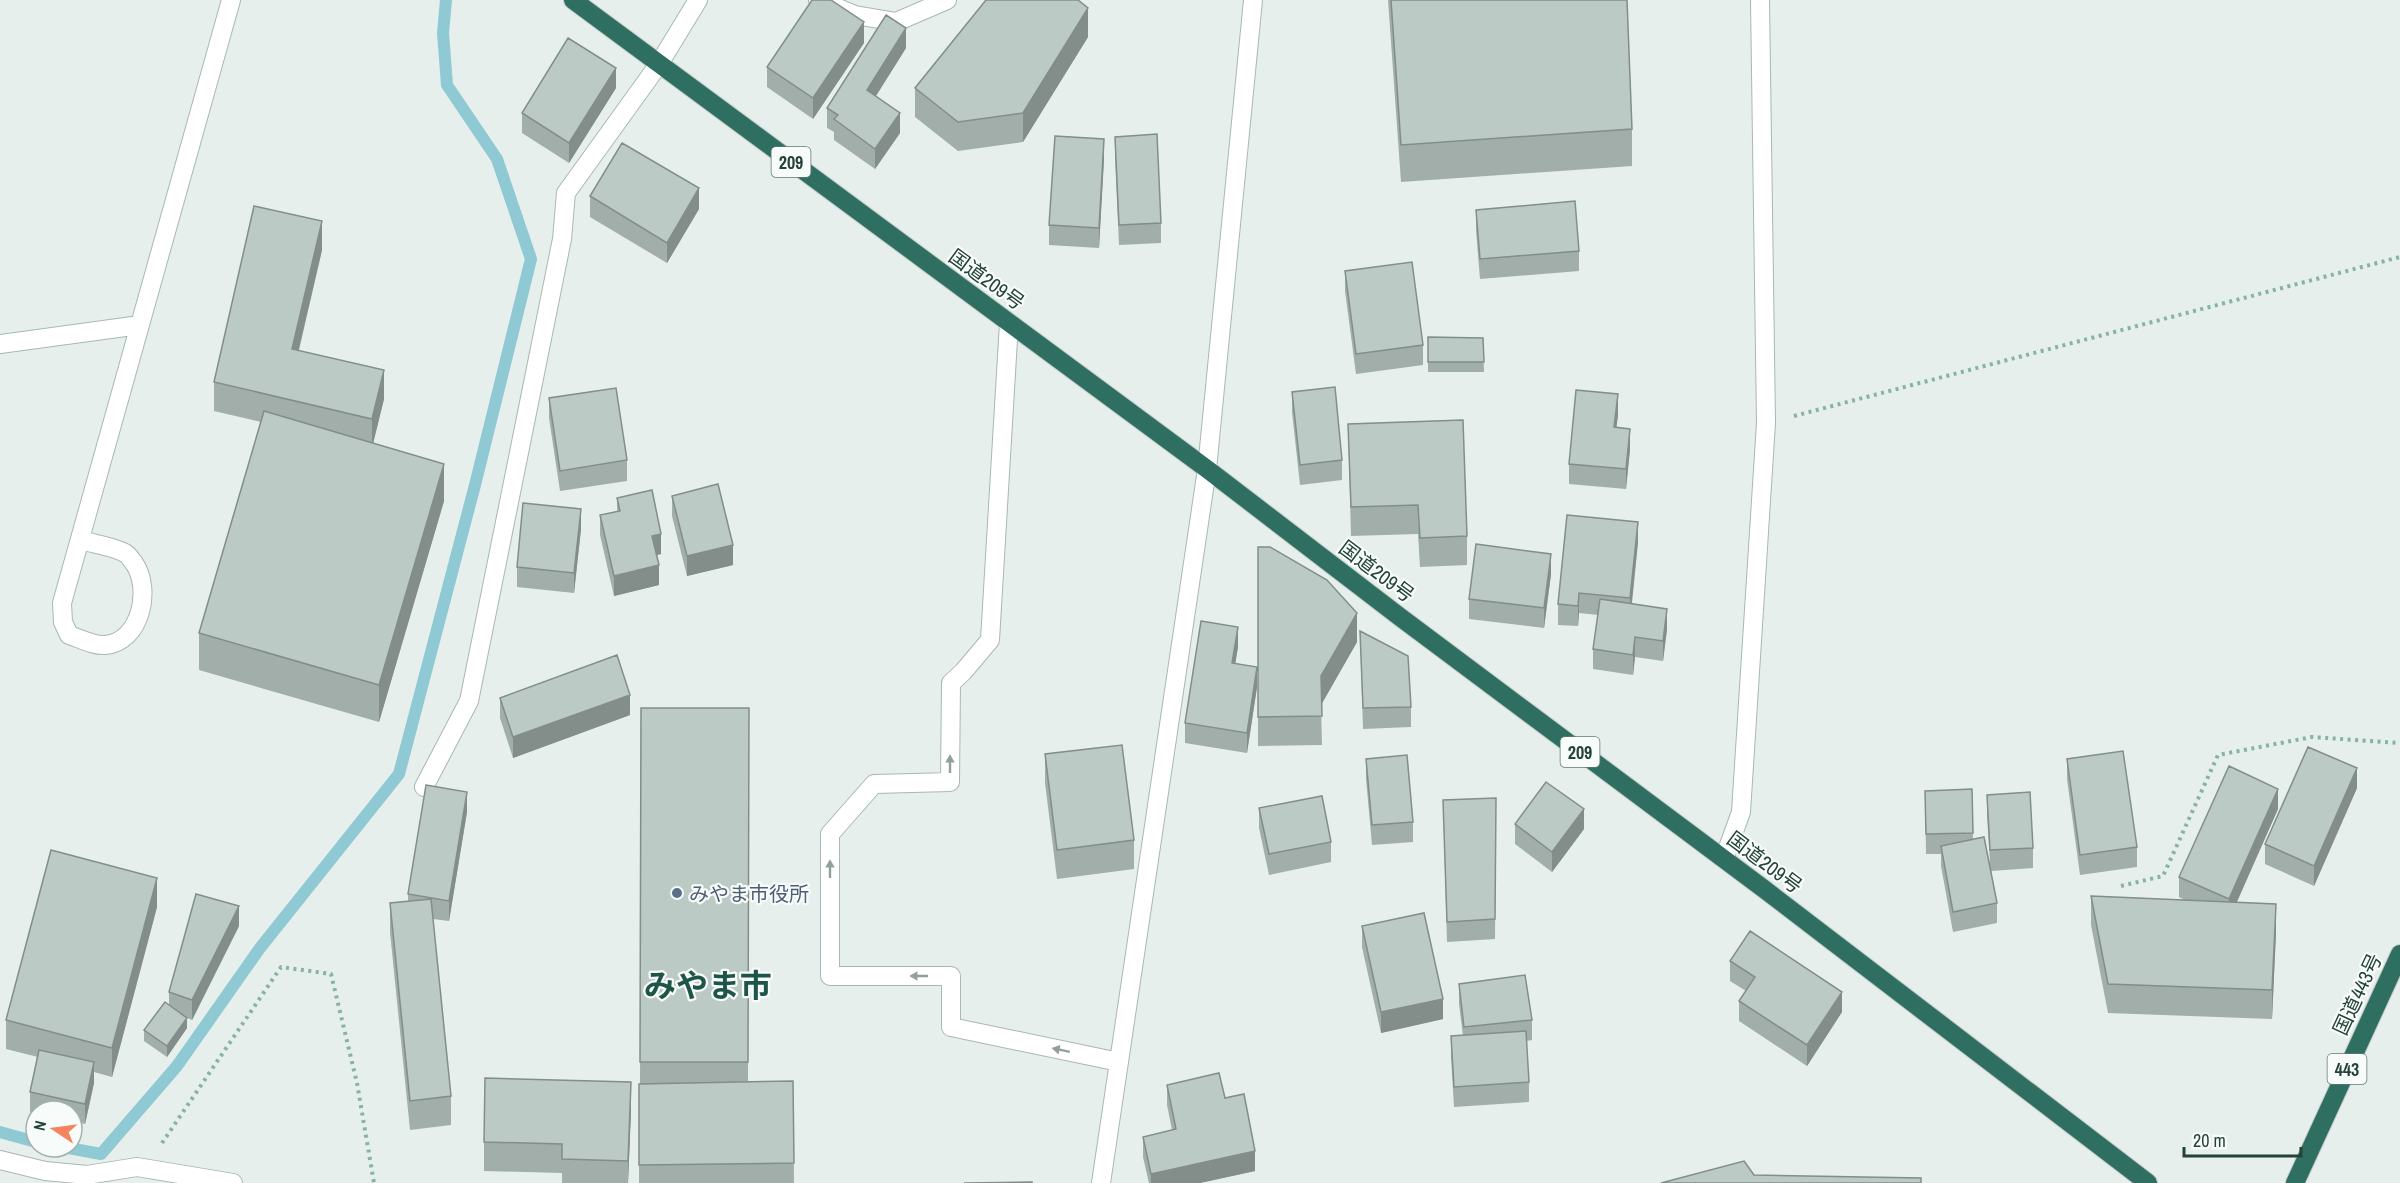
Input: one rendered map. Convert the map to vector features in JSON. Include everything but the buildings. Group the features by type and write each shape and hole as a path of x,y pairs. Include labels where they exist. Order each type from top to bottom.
{"highway":[{"name":"国道209号","path":"573,0 1207,469 1400,617 1724,859 2148,1183"},
{"name":"国道443号","path":"2295,1183 2400,954"}],"street":[{"path":"80,540 127,554 138,570 143,584 143,603 133,628 120,641 103,645 69,635 63,622 62,603 231,0"},
{"path":"424,787 469,701 562,239 566,193 659,64 698,0"},
{"path":"818,0 855,15 897,22 946,0"},
{"path":"1101,1183 1207,469 1253,0"},
{"path":"1724,859 1741,812 1766,423 1760,0"},
{"path":"1009,323 990,640 951,683 950,782 874,784 830,834 830,976 951,976 951,1027 1119,1062"},
{"path":"0,344 140,325"},
{"path":"0,1160 45,1172 87,1175 137,1167 233,1183"}],"path":[{"path":"1766,423 2400,257"},
{"path":"2121,886 2163,876 2218,755 2312,737 2400,743"},
{"path":"145,1169 280,967 331,974 357,1083 374,1183"}],"waterway":[{"path":"84,1151 101,1154 177,1066 260,948 399,774 475,485 531,259 497,159 447,85 443,33 446,0"},
{"path":"0,1132 24,1139"}],"place":[{"name":"みやま市役所","path":"677,893"}],"district":[{"name":"みやま市","path":"708,985"}]}
